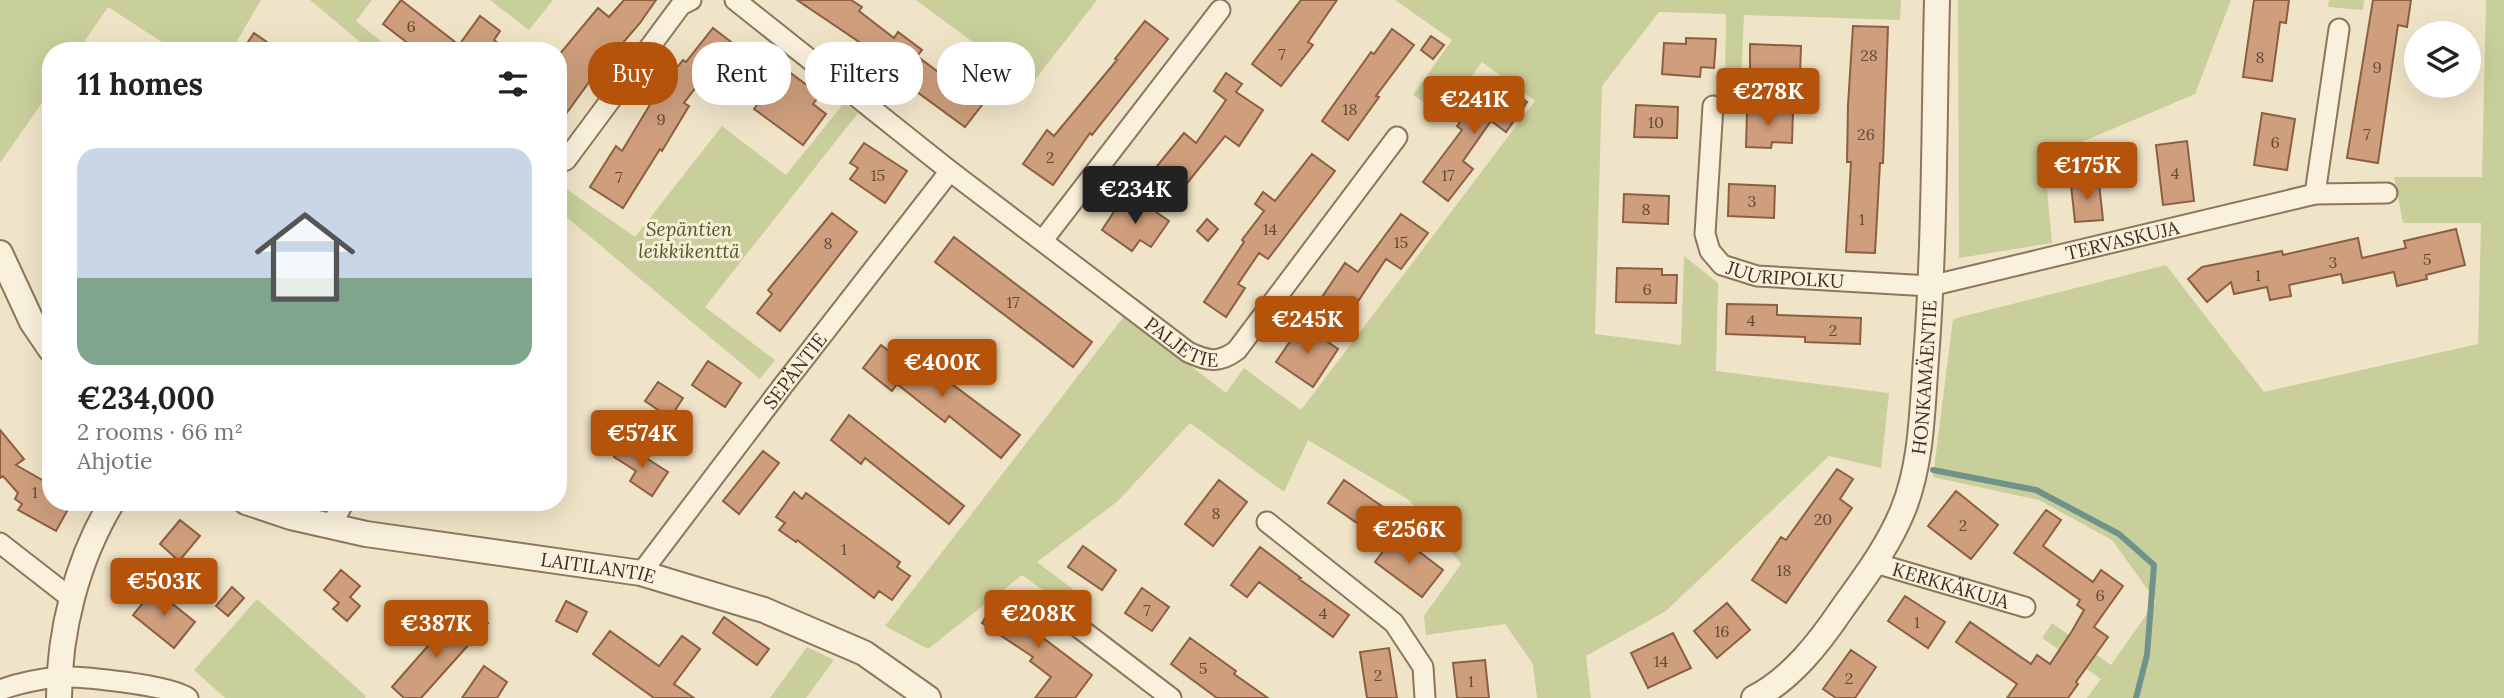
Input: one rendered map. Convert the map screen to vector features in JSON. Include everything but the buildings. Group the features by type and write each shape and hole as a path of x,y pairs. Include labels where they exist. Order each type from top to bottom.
{"street":[{"path":"567,159 681,5 691,0"},
{"name":"PALJETIE","path":"735,0 950,171 1188,352 1208,362 1226,359 1237,349 1397,137"},
{"name":"HONKAMÄENTIE","path":"1766,696 1817,645 1875,563 1903,510 1920,441 1930,286 1937,0"},
{"path":"1043,240 1220,10"},
{"path":"2315,194 2339,29"},
{"name":"JUURIPOLKU","path":"1713,106 1705,234 1710,251 1722,265 1757,276 1930,286"},
{"name":"SEPÄNTIE","path":"641,573 950,171"},
{"name":"TERVASKUJA","path":"1930,286 2315,194 2387,193"},
{"path":"0,253 32,322 42,337"},
{"path":"59,688 72,599 86,556 107,511"},
{"name":"LAITILANTIE","path":"276,511 330,527 641,573 764,610 864,653 928,698"},
{"path":"330,527 339,511"},
{"path":"1267,522 1395,623 1423,667 1425,698"},
{"path":"0,542 72,599"},
{"name":"KERKKÄKUJA","path":"1875,563 2025,607"},
{"path":"1078,627 1171,698"},
{"path":"0,690 19,683 59,688 85,678 148,687 188,698"}],"green space":[{"path":"0,0 261,0 236,42 162,42 108,7 84,42 42,42 42,103 0,163"},
{"path":"310,0 372,0 356,21 382,42 360,42"},
{"path":"490,0 553,0 529,30"},
{"path":"916,0 1097,0 1035,80 1035,42 973,42"},
{"path":"1395,0 1901,0 1900,20 1744,15 1741,83 1725,82 1726,14 1659,12 1602,86 1595,334 1681,345 1684,256 1718,283 1716,371 1889,393 1881,468 1829,456 1666,611 1586,656 1591,698 1537,698 1533,664 1505,624 1426,635 1424,616 1461,564 1409,500 1308,440 1284,492 1190,423 1118,501 1037,562 1074,590 1061,603 1022,575 928,649 885,626 1125,315 1226,393 1244,368 1301,410 1535,101 1482,62 1443,115 1413,95 1452,40"},
{"path":"1958,0 2231,0 2195,94 2044,158 2052,243 1959,258"},
{"path":"2329,0 2364,0 2363,10 2328,7"},
{"path":"2486,0 2504,0 2504,698 2087,698 2101,679 2042,638 2052,623 2111,665 2156,601 2112,540 2039,500 1933,477 1953,319 2166,265 2264,392 2478,344 2481,223 2403,223 2394,177 2482,177"},
{"name":"Sepäntien leikkikenttä","path":"842,105 858,113 705,307 775,360 760,379 567,218 567,189 635,237 722,126 786,175"},
{"path":"257,599 366,696 365,698 225,698 194,670"},
{"path":"807,647 834,660 806,698 770,698"}],"waterway":[{"path":"1933,470 2036,490 2119,534 2154,565 2147,655 2136,698"}]}
